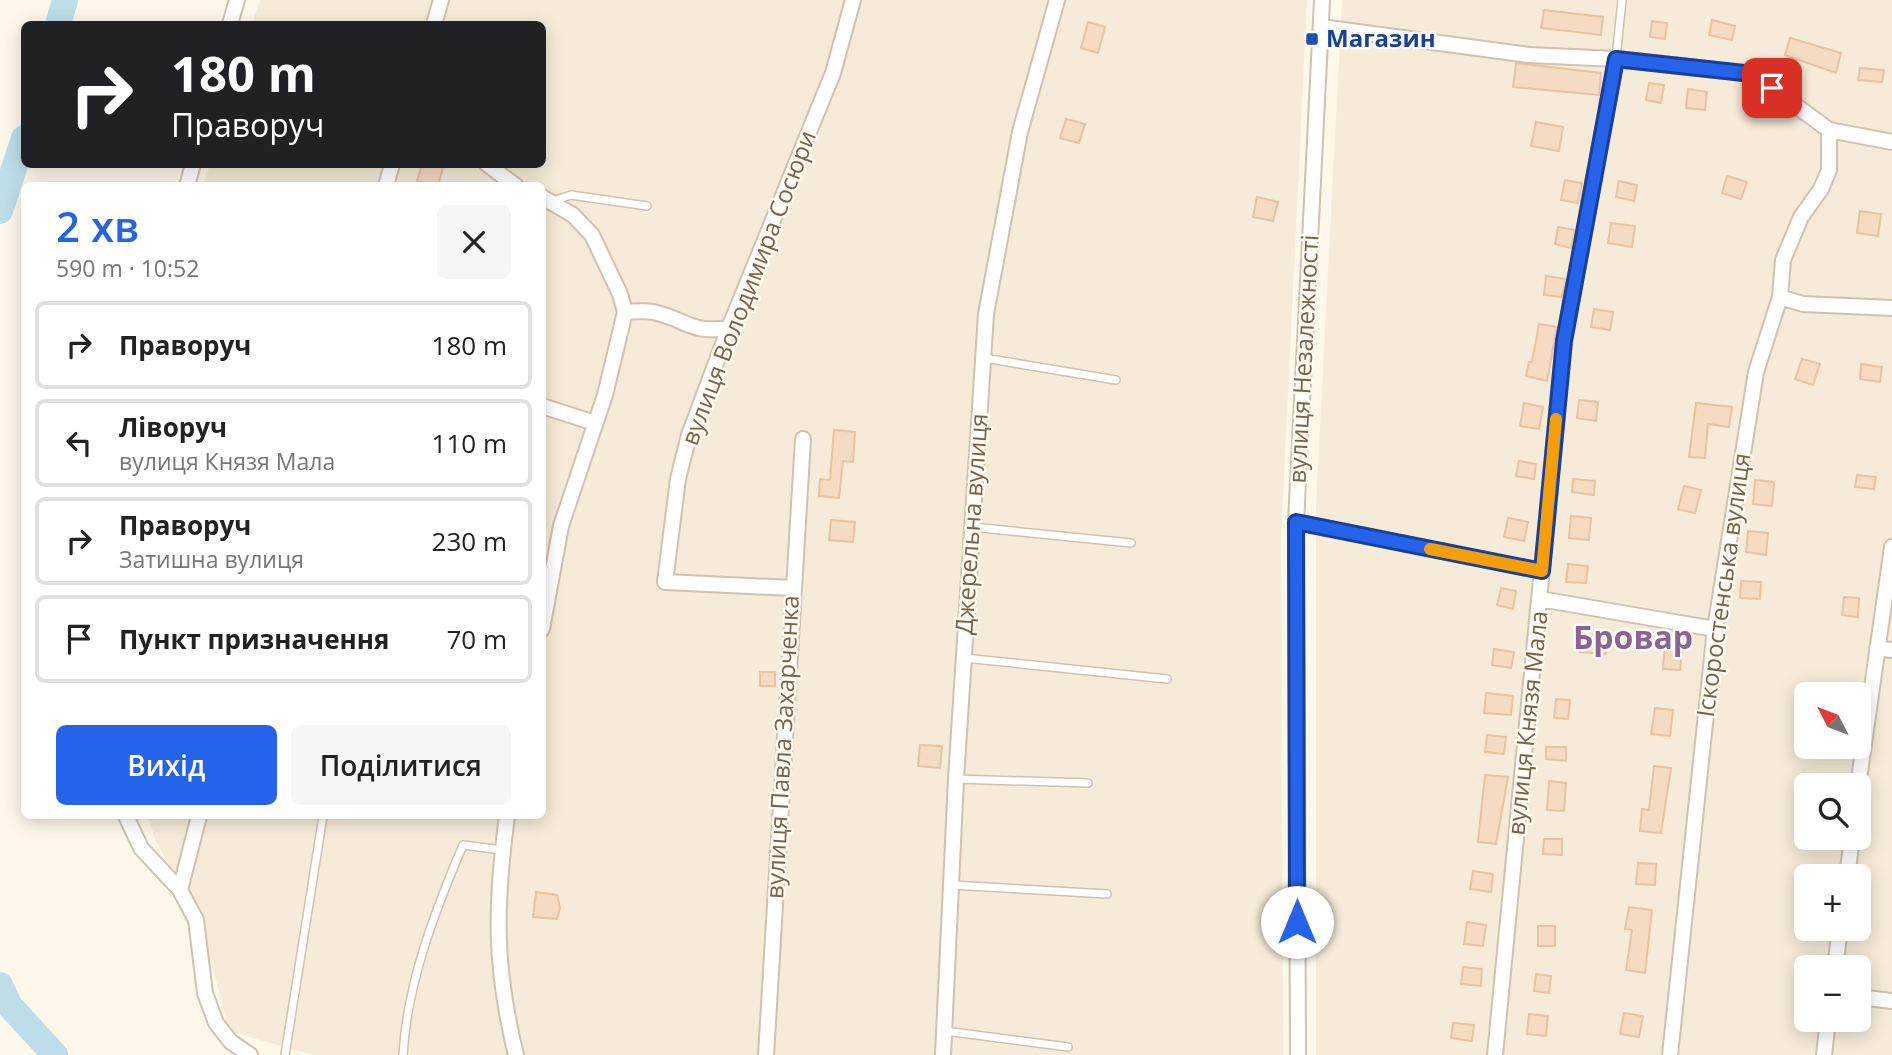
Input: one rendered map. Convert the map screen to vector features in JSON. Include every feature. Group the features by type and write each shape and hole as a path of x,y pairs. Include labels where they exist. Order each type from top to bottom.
{"street":[{"path":"231,21 237,0"},
{"path":"434,21 441,0"},
{"name":"вулиця Володимира Сосюри","path":"793,588 665,582 678,478 686,446 729,328 833,73 853,0"},
{"name":"Джерельна вулиця","path":"943,1055 956,779 986,314 1020,132 1057,0"},
{"name":"вулиця Незалежності","path":"1298,1055 1296,522 1322,0"},
{"path":"1321,27 1529,55 1616,59 1753,74 1829,130 1892,142"},
{"name":"вулиця Князя Мала","path":"1495,1055 1564,341 1616,59"},
{"name":"Іскоростенська вулиця","path":"1670,1055 1714,629 1756,372 1780,297 1783,260 1801,217 1821,189 1829,170 1829,130"},
{"path":"492,168 511,182"},
{"path":"546,607 561,526 605,395 625,312 620,294 592,235 573,215 547,199"},
{"path":"1780,297 1803,304 1892,308"},
{"path":"625,312 651,311 686,327 708,331 729,328"},
{"path":"546,407 595,423"},
{"name":"вулиця Павла Захарченка","path":"766,1055 803,439"},
{"path":"1296,522 1542,571"},
{"path":"1860,773 1892,547"},
{"path":"1540,599 1714,629"},
{"path":"1877,648 1892,650"},
{"path":"127,819 141,848 180,890 196,920 205,993 216,1023 231,1042 250,1055"},
{"path":"180,890 198,819"},
{"path":"507,819 502,850 497,949 501,988 516,1055"},
{"path":"1871,999 1892,1001"},
{"path":"1824,1055 1827,1032"}],"lane":[{"path":"1616,59 1622,0"},
{"path":"547,199 571,195 647,206"},
{"path":"983,358 1116,380"},
{"path":"972,527 1131,543"},
{"path":"964,658 1167,679"},
{"path":"956,779 1088,783"},
{"path":"285,1055 323,819"},
{"path":"403,1055 413,992 429,933 463,845 502,850"},
{"path":"951,885 1107,894"},
{"path":"944,1031 1069,1047"}],"shaded area":[{"path":"260,0 1307,0 1281,538 1283,1055 313,1055 229,1031 200,918 156,842 149,819 546,819 546,182 204,182 209,168 546,168 546,21 253,21"},
{"path":"1342,0 1892,0 1892,1055 1316,1055 1316,506"}],"building":[{"path":"1544,10 1603,17 1601,35 1541,28"},
{"path":"1712,20 1735,26 1732,40 1709,35"},
{"path":"1652,21 1667,23 1665,39 1650,37"},
{"path":"1088,22 1105,27 1098,53 1081,48"},
{"path":"1790,38 1841,53 1836,73 1785,55"},
{"path":"1516,63 1601,73 1599,95 1513,87"},
{"path":"1860,68 1884,70 1882,82 1858,80"},
{"path":"1649,83 1664,85 1661,103 1646,100"},
{"path":"1688,89 1707,92 1705,110 1686,108"},
{"path":"1066,119 1085,124 1079,143 1060,138"},
{"path":"1536,122 1563,127 1559,151 1531,146"},
{"path":"421,168 443,168 439,182 417,181"},
{"path":"1727,176 1747,182 1741,199 1722,193"},
{"path":"1565,180 1582,183 1578,203 1561,200"},
{"path":"1619,181 1637,185 1634,201 1616,197"},
{"path":"1257,197 1278,202 1273,221 1253,217"},
{"path":"1860,211 1881,214 1878,236 1857,233"},
{"path":"1611,223 1635,226 1632,247 1608,243"},
{"path":"1558,227 1575,230 1571,248 1555,244"},
{"path":"1546,276 1566,279 1562,297 1544,295"},
{"path":"1594,309 1613,312 1610,330 1591,327"},
{"path":"1539,324 1557,327 1547,381 1526,376 1529,362 1532,362"},
{"path":"1802,359 1820,364 1813,385 1795,379"},
{"path":"1861,364 1882,367 1880,382 1860,379"},
{"path":"1579,400 1598,402 1596,421 1577,418"},
{"path":"1524,403 1543,407 1539,429 1520,426"},
{"path":"1696,403 1732,407 1729,427 1708,424 1705,458 1689,457"},
{"path":"834,430 855,432 853,462 843,461 839,498 819,496 820,479 830,480"},
{"path":"1519,461 1536,464 1534,479 1516,476"},
{"path":"1857,475 1876,477 1874,489 1855,487"},
{"path":"1573,479 1595,481 1594,495 1572,492"},
{"path":"1755,480 1774,482 1772,506 1753,504"},
{"path":"1684,486 1701,490 1695,513 1678,509"},
{"path":"1571,516 1591,518 1589,540 1569,538"},
{"path":"1508,518 1528,522 1524,541 1504,537"},
{"path":"831,520 855,522 853,542 829,540"},
{"path":"1748,531 1768,533 1766,555 1746,552"},
{"path":"1568,564 1588,566 1586,583 1566,582"},
{"path":"1741,581 1761,582 1760,599 1740,598"},
{"path":"1501,588 1516,591 1513,609 1497,605"},
{"path":"1844,597 1859,598 1858,617 1842,615"},
{"path":"1582,630 1608,632 1606,654 1580,652"},
{"path":"1665,643 1683,644 1680,670 1663,669"},
{"path":"1494,649 1514,652 1511,668 1492,665"},
{"path":"760,672 775,672 775,686 760,686"},
{"path":"1486,693 1513,696 1511,715 1484,713"},
{"path":"1556,699 1570,700 1568,719 1554,718"},
{"path":"1655,708 1673,710 1670,736 1651,734"},
{"path":"1487,735 1506,737 1504,754 1485,752"},
{"path":"920,745 942,746 940,768 918,766"},
{"path":"1546,747 1566,747 1566,761 1546,759"},
{"path":"1654,766 1671,768 1661,833 1640,831 1642,809 1649,810"},
{"path":"1485,775 1508,777 1496,844 1478,842"},
{"path":"1549,781 1566,783 1564,811 1547,810"},
{"path":"1544,839 1562,839 1562,855 1543,854"},
{"path":"1638,863 1656,864 1655,885 1636,884"},
{"path":"1473,871 1493,874 1491,892 1470,889"},
{"path":"536,892 557,895 560,908 557,919 533,917"},
{"path":"1629,907 1652,910 1645,973 1626,970 1632,930 1625,929"},
{"path":"1467,922 1486,925 1483,946 1464,944"},
{"path":"1538,926 1555,926 1555,946 1538,946"},
{"path":"1463,967 1482,969 1481,986 1461,984"},
{"path":"1536,974 1551,976 1549,993 1534,991"},
{"path":"1624,1013 1643,1016 1639,1037 1620,1034"},
{"path":"1529,1014 1548,1016 1546,1036 1527,1034"},
{"path":"1453,1023 1474,1025 1472,1041 1451,1038"}],"waterway":[{"path":"59,21 65,0"},
{"path":"0,211 21,147"},
{"path":"0,985 10,1006 55,1055"}],"slow traffic":[{"path":"1430,549 1542,571 1556,419"}],"place":[{"name":"Магазин","path":"1312,39"}],"district":[{"name":"Бровар","path":"1633,638"}],"route":[{"path":"1297,922 1296,522 1542,571 1564,341 1616,59 1753,74 1772,88"}]}
